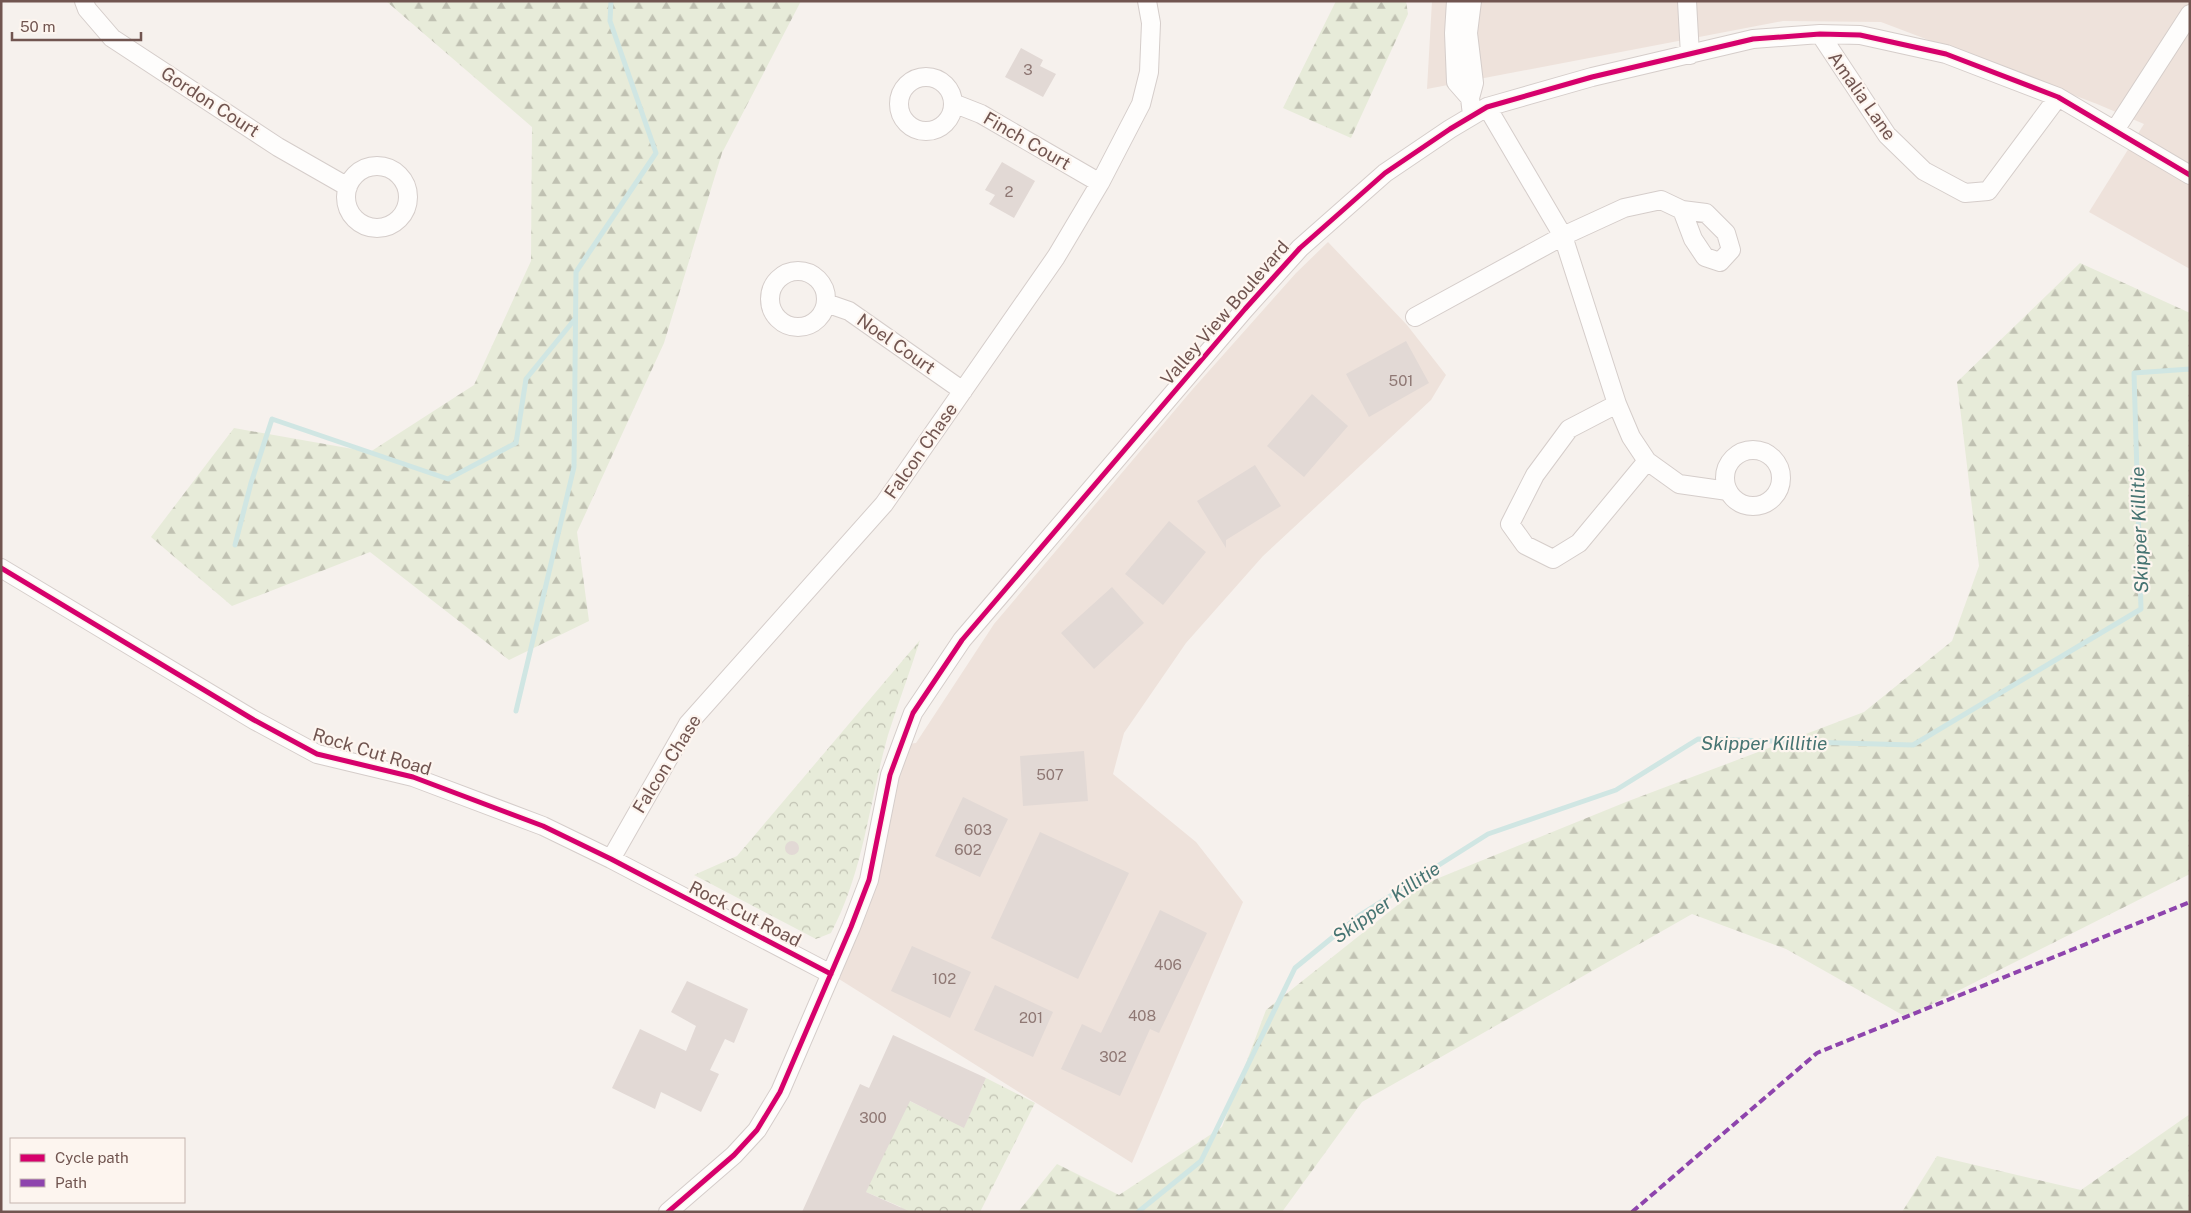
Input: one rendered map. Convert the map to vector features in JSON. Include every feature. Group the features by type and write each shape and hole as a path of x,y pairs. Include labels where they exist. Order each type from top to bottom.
{"street":[{"name":"Gordon Court","path":"84,1 87,9 112,38 278,147 348,187"},
{"name":"Falcon Chase","path":"611,860 688,724 884,504 1056,256 1100,183 1140,104 1149,72 1150,22 1147,1"},
{"path":"1456,1 1454,33 1456,82 1476,107 1563,236 1617,404 1631,437 1647,461 1679,484 1728,491"},
{"path":"1472,1 1468,33 1476,107"},
{"path":"1688,1 1690,55"},
{"path":"2115,130 2190,14"},
{"name":"Valley View Boulevard","path":"668,1212 734,1155 757,1130 780,1092 869,880 890,775 913,712 962,640 1244,309 1300,248 1384,173 1476,107 1592,77 1753,40 1820,34 1860,34 1946,54 2058,98 2190,175"},
{"name":"Amalia Lane","path":"1820,34 1887,136 1924,171 1965,193 1988,191 2058,98"},
{"name":"Finch Court","path":"953,103 981,114 1100,183"},
{"path":"1415,317 1563,236 1624,208 1661,200 1682,210"},
{"name":"Noel Court","path":"826,303 849,311 963,391"},
{"path":"1617,404 1569,429 1535,475 1510,524 1524,545 1553,559 1579,543 1647,461"},
{"name":"Rock Cut Road","path":"1,568 254,720 317,754 413,776 542,826 831,974"}],"shaded area":[{"path":"1432,1 2190,1 2190,269 2089,212 2144,124 2097,104 1881,22 1783,21 1427,89"},
{"path":"1328,242 1407,325 1446,375 1431,400 1263,556 1186,643 1124,733 1113,774 1196,842 1243,902 1132,1163 831,974 851,927 901,745 916,743 994,624 1192,390 1296,273"}],"green space":[{"path":"386,1 801,1 722,153 664,343 577,532 589,621 509,660 370,552 232,606 151,537 234,428 370,452 474,385 531,261 532,127"},
{"path":"1336,1 1406,1 1408,14 1351,138 1283,108"},
{"path":"2080,263 2190,313 2190,874 1906,1017 1786,949 1692,914 1362,1102 1282,1212 1018,1212 1057,1164 1119,1195 1222,1127 1266,1010 1424,884 1626,802 1864,712 1952,641 1979,566 1957,382"},
{"path":"920,640 881,760 859,861 842,909 831,933 816,939 694,875 737,856"},
{"path":"986,1078 1035,1103 980,1212 899,1212 901,1207 852,1186 893,1093 964,1127"},
{"path":"2190,1114 2190,1212 1902,1212 1937,1156 2081,1190"}],"building":[{"path":"1021,48 1043,60 1040,66 1056,74 1043,97 1005,77"},
{"path":"1002,162 1035,181 1014,218 989,204 995,195 985,190"},
{"path":"1406,341 1429,383 1369,417 1346,374"},
{"path":"1312,394 1348,426 1304,477 1267,446"},
{"path":"1255,465 1281,506 1226,540 1226,548 1197,501"},
{"path":"1169,521 1206,552 1163,605 1125,574"},
{"path":"1112,587 1144,623 1094,669 1061,633"},
{"path":"1084,751 1088,801 1023,806 1020,756"},
{"path":"963,797 1008,819 980,877 935,856"},
{"path":"1040,832 1129,873 1078,979 991,938"},
{"path":"792,841 797,843 799,848 797,853 792,855 787,853 785,848 787,843"},
{"path":"1160,910 1207,933 1159,1033 1150,1029 1120,1096 1061,1069 1082,1024 1101,1033"},
{"path":"912,946 971,972 950,1018 891,991"},
{"path":"687,981 748,1009 734,1043 725,1039 710,1070 719,1074 701,1112 661,1092 655,1109 612,1088 640,1029 686,1051 696,1026 671,1012"},
{"path":"995,985 1053,1012 1033,1057 974,1030"},
{"path":"893,1035 986,1078 964,1128 910,1101 866,1192 911,1212 802,1212 860,1084 869,1088"}],"waterway":[{"path":"516,711 574,467 576,272 656,153 610,21 611,1"},
{"path":"235,545 251,483 272,419 448,479 516,443 526,379 575,319"},
{"name":"Skipper Killitie","path":"1138,1212 1201,1161 1295,968 1360,915 1488,834 1616,790 1698,739 1913,745 2141,609 2134,373 2190,369"}],"marked path":[{"path":"1632,1212 1817,1053 2190,902"}],"cycle path":[{"path":"668,1212 734,1155 757,1130 780,1092 851,927 869,880 890,775 913,713 962,640 1245,309 1300,248 1385,173 1450,129 1487,107 1592,77 1753,39 1820,34 1860,35 1946,54 2058,97 2190,175"},
{"path":"1,568 254,720 317,754 413,777 543,826 611,859 831,974"}]}
